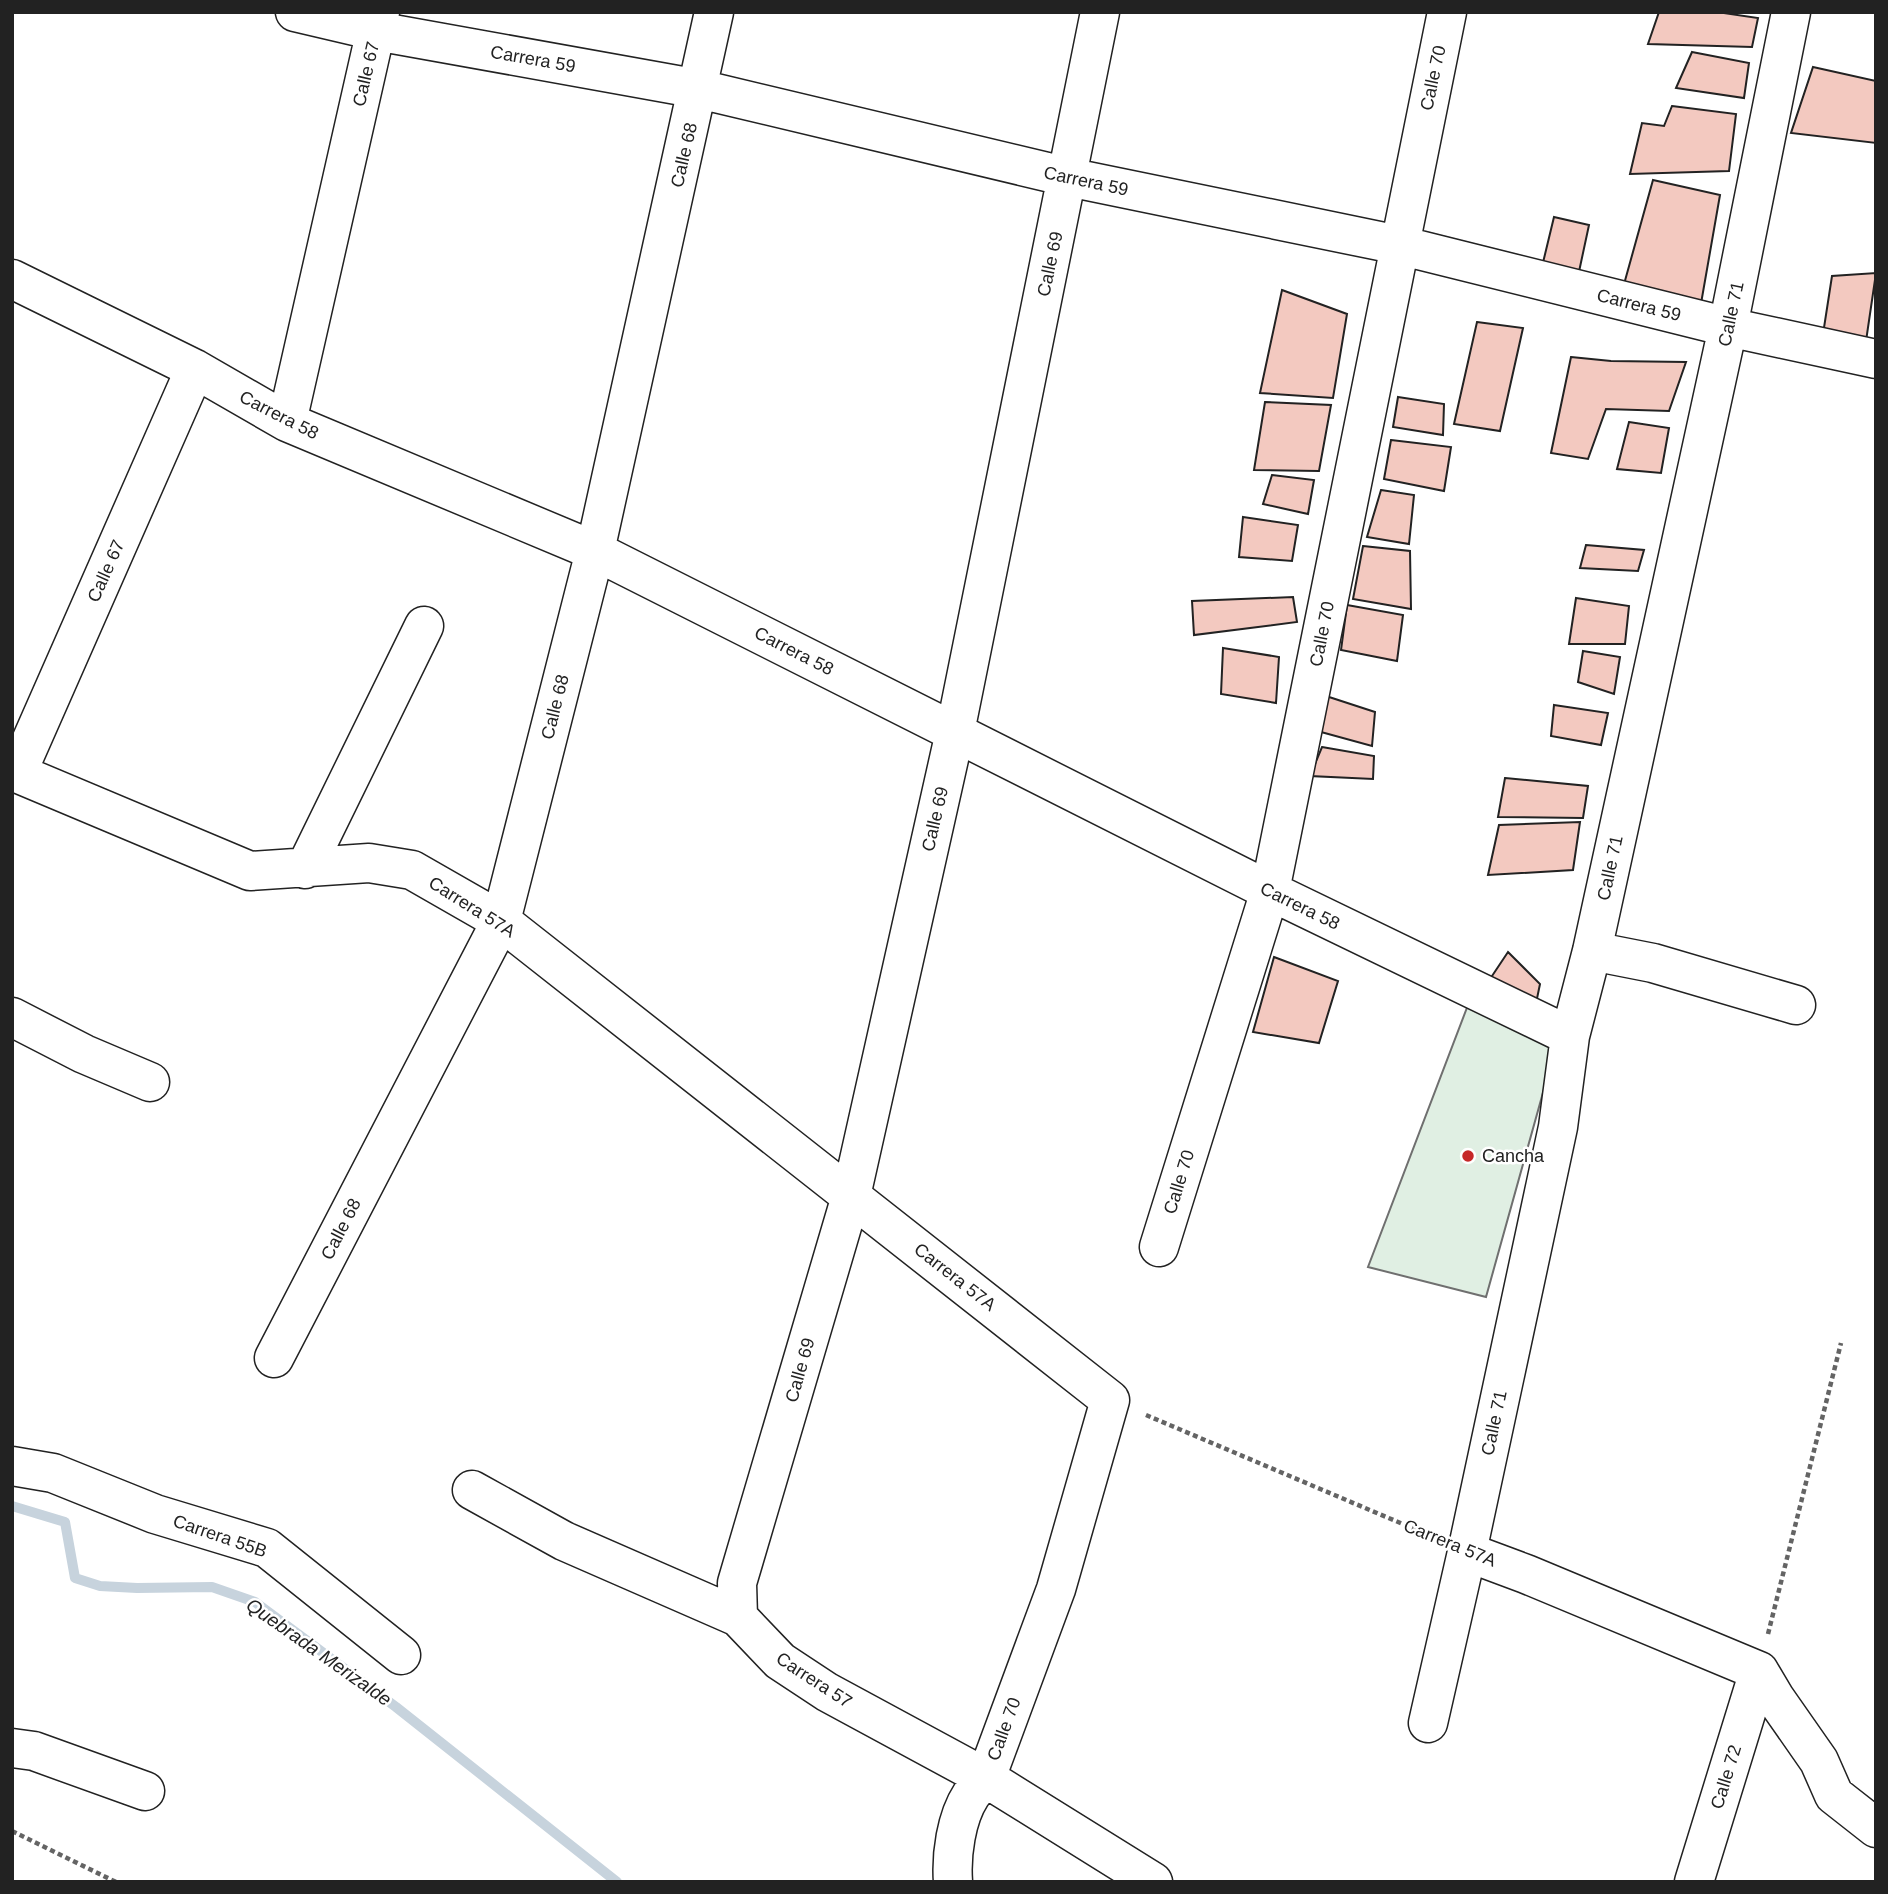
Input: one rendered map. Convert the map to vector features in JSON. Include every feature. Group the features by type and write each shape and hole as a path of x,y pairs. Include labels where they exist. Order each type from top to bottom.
{"street":[{"name":"Carrera 59","path":"295,12 378,22 699,89 1068,177 1399,245 1728,327 1876,359"},
{"name":"Calle 68","path":"274,1358 501,921 595,551 715,12"},
{"name":"Calle 69","path":"738,1617 737,1583 851,1196 955,732 1100,12"},
{"name":"Calle 70","path":"1159,1247 1270,891 1447,12"},
{"name":"Calle 71","path":"1427,1723 1467,1552 1558,1127 1570,1036 1592,951 1728,327 1791,12"},
{"name":"Calle 67","path":"287,422 378,22"},
{"name":"Carrera 58","path":"12,279 195,369 287,422 595,551 1270,891 1570,1036"},
{"name":"Calle 67","path":"15,772 195,369"},
{"path":"305,869 424,626"},
{"name":"Carrera 57A","path":"15,772 250,872 369,863 412,870 501,921 1110,1400"},
{"path":"1592,951 1653,963 1796,1005"},
{"path":"12,1017 84,1054 150,1082"},
{"name":"Calle 70","path":"953,1882 952,1864 960,1824 971,1796 986,1778 1056,1590 1110,1400"},
{"name":"Carrera 55B","path":"12,1466 53,1473 155,1514 267,1549 401,1655"},
{"name":"Carrera 57","path":"472,1490 564,1541 738,1617 780,1661 827,1692 986,1778 1153,1882"},
{"name":"Carrera 57A","path":"1467,1552 1759,1671"},
{"path":"1759,1671 1819,1760 1834,1796 1876,1828"},
{"name":"Calle 72","path":"1693,1882 1759,1671"},
{"path":"12,1748 34,1751 145,1791"}],"path":[{"path":"1759,1671 1841,1343"},
{"name":"Carrera 57A","path":"1110,1400 1467,1552"},
{"path":"12,1831 116,1882"}],"green space":[{"name":"Cancha","path":"1468,1005 1556,1046 1486,1297 1368,1267"}],"building":[{"path":"1659,12 1717,12 1758,18 1752,47 1648,44"},
{"path":"1692,52 1749,63 1744,98 1676,88"},
{"path":"1813,67 1876,81 1876,143 1791,133"},
{"path":"1672,106 1736,114 1729,171 1630,174 1642,123 1664,126"},
{"path":"1653,180 1720,195 1699,315 1621,295"},
{"path":"1554,217 1589,225 1577,281 1540,275"},
{"path":"1876,273 1865,348 1821,347 1832,276"},
{"path":"1282,290 1347,314 1333,398 1260,393"},
{"path":"1477,322 1523,328 1500,431 1454,424"},
{"path":"1571,357 1611,361 1686,362 1669,411 1606,409 1588,459 1551,453"},
{"path":"1398,397 1444,404 1443,435 1393,427"},
{"path":"1265,402 1331,405 1319,471 1254,470"},
{"path":"1629,422 1669,428 1661,473 1617,469"},
{"path":"1391,440 1451,447 1444,491 1384,479"},
{"path":"1272,475 1314,480 1308,514 1263,504"},
{"path":"1381,490 1414,495 1409,544 1367,537"},
{"path":"1243,517 1298,525 1292,561 1239,557"},
{"path":"1586,545 1644,550 1638,571 1580,568"},
{"path":"1363,546 1410,551 1411,609 1353,599"},
{"path":"1293,597 1297,622 1194,635 1192,601"},
{"path":"1576,598 1629,606 1625,644 1569,644"},
{"path":"1347,605 1403,615 1397,661 1341,650"},
{"path":"1223,648 1279,657 1276,703 1221,694"},
{"path":"1583,651 1620,657 1614,694 1578,682"},
{"path":"1326,696 1375,712 1372,746 1321,732"},
{"path":"1554,705 1608,713 1601,745 1551,736"},
{"path":"1322,747 1374,756 1373,779 1310,776"},
{"path":"1505,778 1588,786 1583,818 1498,817"},
{"path":"1580,822 1573,870 1488,875 1499,825"},
{"path":"1508,952 1540,984 1534,1013 1484,988"},
{"path":"1274,957 1338,981 1319,1043 1253,1032"}],"waterway":[{"name":"Quebrada Merizalde","path":"12,1506 65,1522 75,1578 100,1586 212,1587 255,1602 396,1707 617,1882"}],"place":[{"name":"Cancha","path":"1468,1156"}]}
